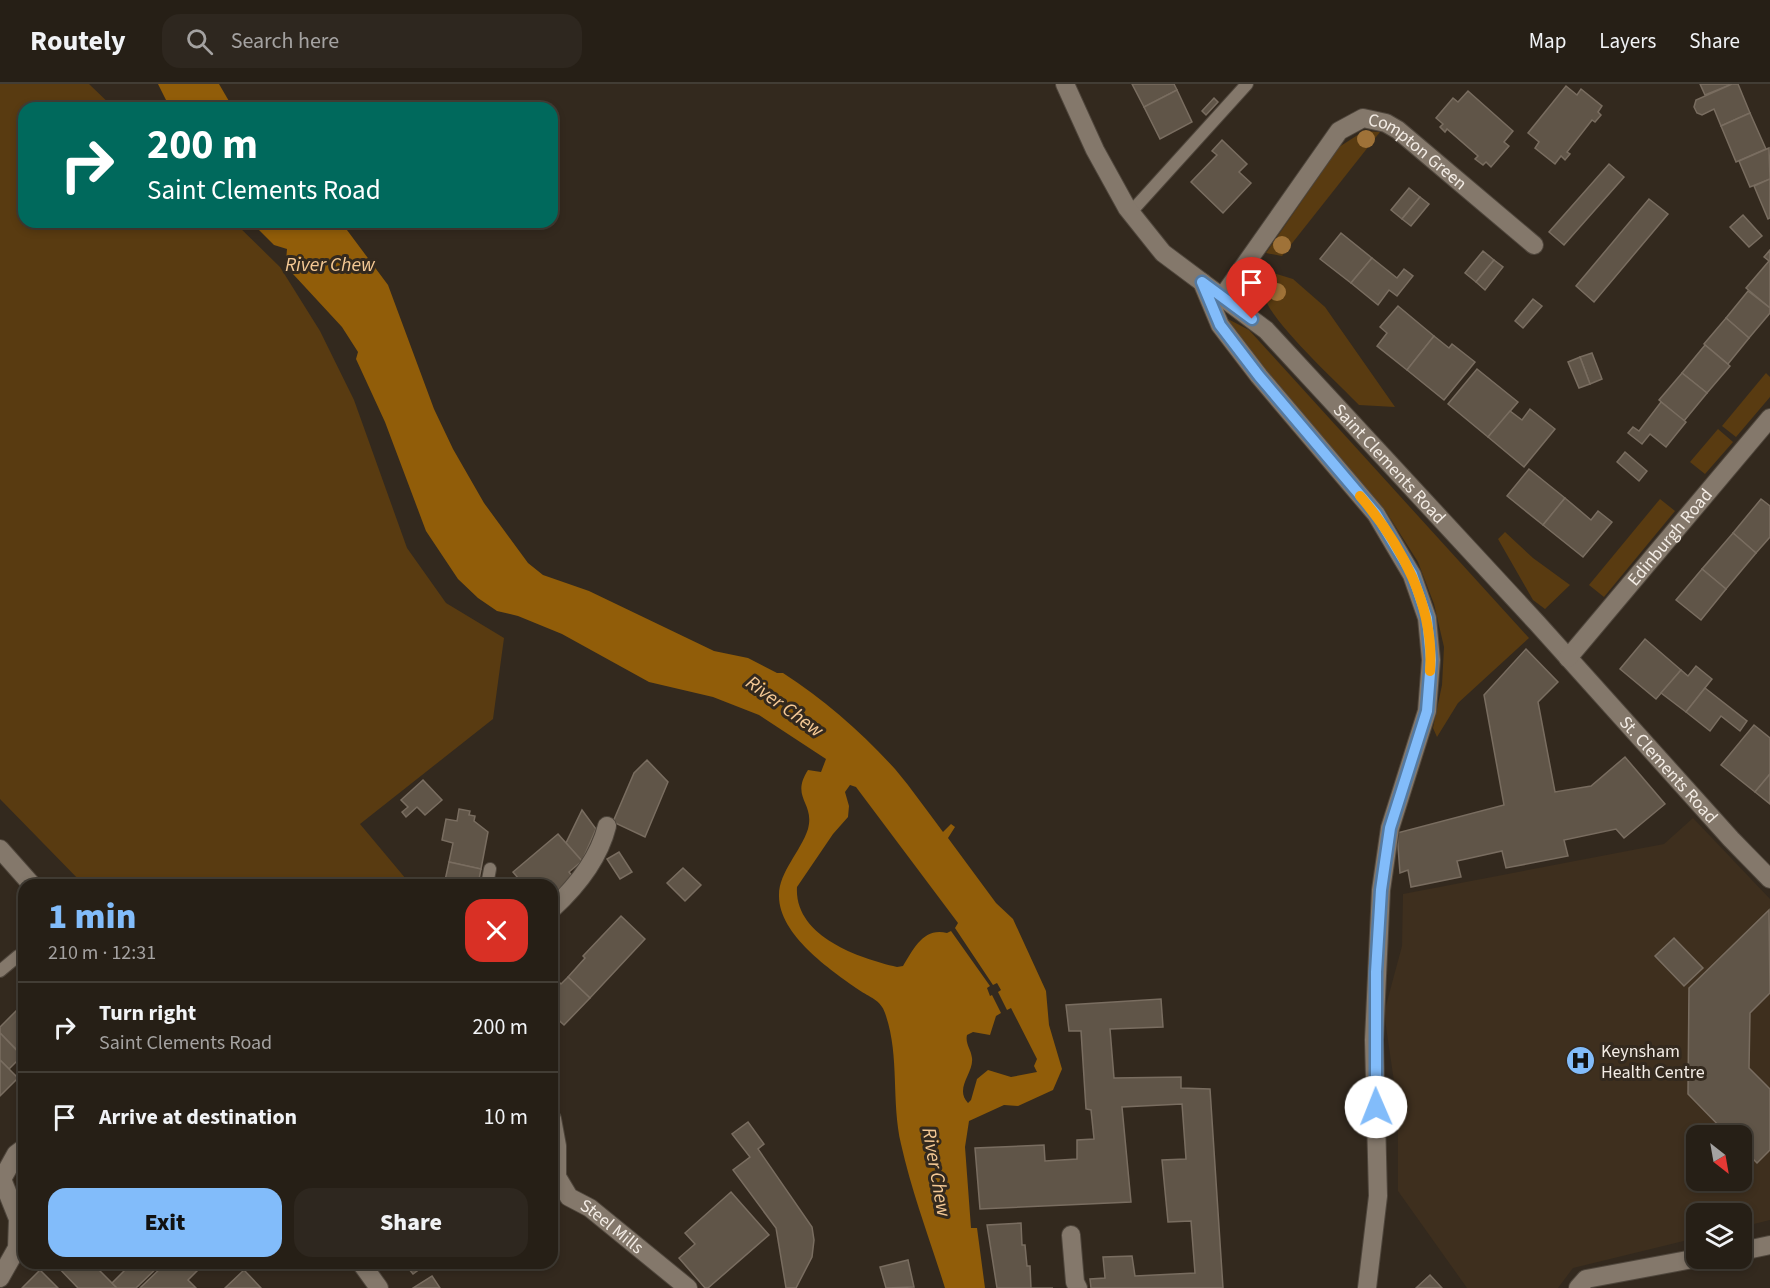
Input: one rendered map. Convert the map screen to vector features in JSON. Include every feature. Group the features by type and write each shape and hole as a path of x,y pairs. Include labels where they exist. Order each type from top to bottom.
{"street":[{"name":"Saint Clements Road","path":"1065,84 1095,150 1131,212 1163,253 1266,330 1568,658"},
{"name":"Compton Green","path":"1223,296 1339,131 1363,118 1386,123 1398,130 1534,245"},
{"path":"1202,282 1220,325 1259,376 1376,514 1412,574 1427,618 1431,660 1427,711 1390,828 1381,890 1374,1040 1378,1196 1367,1288"},
{"name":"Edinburgh Road","path":"1568,658 1770,418"},
{"name":"St. Clements Road","path":"1568,658 1731,839 1770,879"},
{"path":"558,904 573,890 603,842 608,826"},
{"path":"0,849 27,879"},
{"path":"0,1278 17,1248 18,1219 2,1179 18,1152"},
{"name":"Steel Mills","path":"558,1179 569,1197 590,1208 688,1288"},
{"path":"1071,1235 1075,1282 1078,1288"},
{"path":"1752,1249 1770,1245"},
{"path":"1578,1288 1586,1279 1686,1260"},
{"path":"365,1269 379,1288"}],"lane":[{"path":"1131,212 1247,84"},
{"path":"488,879 490,869"},
{"path":"0,971 18,956"}],"shaded area":[{"path":"0,84 89,84 108,102 18,102 18,228 240,228 280,267 320,331 354,400 407,548 446,603 504,638 493,719 360,824 406,879 78,879 0,799"},
{"path":"1364,131 1380,132 1282,256 1266,253 1339,147"},
{"path":"1270,272 1293,279 1325,307 1395,407 1359,405 1292,337 1270,309 1265,298 1265,284"},
{"path":"1226,318 1249,330 1529,638 1458,703 1437,737 1433,728 1442,685 1444,647 1434,604 1418,562 1385,510 1236,339"},
{"path":"1766,373 1770,377 1770,397 1736,437 1722,426"},
{"path":"1718,429 1733,442 1705,474 1690,462"},
{"path":"1660,499 1675,511 1604,597 1589,585"},
{"path":"1505,532 1533,558 1570,585 1545,609 1533,600 1498,539"},
{"name":"Keynsham Health Centre","path":"1693,818 1770,899 1770,1220 1752,1224 1752,1203 1686,1203 1686,1240 1573,1268 1558,1288 1467,1288 1398,1191 1398,1109 1384,1013 1402,946 1403,894 1664,844"}],"water":[{"path":"158,84 219,84 230,102 167,102"},
{"name":"River Chew","path":"257,228 345,228 388,285 434,409 453,449 484,503 528,563 543,575 589,591 714,651 748,658 777,673 783,673 828,705 869,742 895,769 943,832 951,824 955,827 948,838 996,903 1013,919 1046,991 1049,1025 1062,1069 1053,1090 1018,1106 1004,1105 969,1121 965,1147 971,1228 977,1228 985,1288 945,1288 901,1144 896,1111 890,1029 883,1009 878,1002 834,972 808,950 796,937 781,909 780,886 808,829 808,812 801,787 803,779 808,770 821,772 826,759 759,715 713,697 649,682 562,634 518,616 497,611 478,598 458,579 426,531 385,422 356,359 358,352 342,327 293,274 286,261 287,249 274,245","holes":["850,785 856,787 958,923 955,928 993,985 997,983 1001,990 998,992 1007,1010 1011,1008 1037,1059 1034,1066 1037,1072 1011,1077 988,1070 977,1079 968,1103 963,1092 972,1064 967,1035 973,1032 990,1035 996,1016 1001,1013 992,995 990,996 987,988 990,986 951,931 926,936 916,946 903,966 897,967 864,958 831,942 806,919 799,904 797,887 833,834 848,817 849,806 845,792"]}],"building":[{"path":"1132,84 1174,84 1177,90 1144,107"},
{"path":"1700,84 1732,84 1705,95"},
{"path":"1732,84 1738,84 1750,113 1721,126 1714,109 1702,115 1697,113 1694,107 1696,100"},
{"path":"1566,86 1577,95 1581,89 1602,106 1598,112 1601,115 1595,122 1592,120 1567,152 1570,154 1565,160 1561,156 1555,164 1535,148 1539,142 1528,133"},
{"path":"1177,90 1192,122 1160,139 1144,107"},
{"path":"1468,91 1513,131 1504,142 1509,146 1491,167 1486,162 1483,165 1475,159 1478,156 1447,129 1445,132 1440,127 1443,124 1436,118 1453,98 1458,102"},
{"path":"1214,98 1218,102 1206,115 1202,111"},
{"path":"1750,113 1766,149 1736,162 1721,126"},
{"path":"1222,140 1247,164 1239,172 1251,183 1223,213 1191,182 1217,155 1212,151"},
{"path":"1769,148 1770,179 1750,187 1739,161"},
{"path":"1609,164 1624,177 1564,245 1549,232"},
{"path":"1770,179 1770,218 1768,219 1754,186"},
{"path":"1409,188 1420,197 1402,219 1391,210"},
{"path":"1420,197 1429,204 1411,226 1402,219"},
{"path":"1649,199 1668,214 1594,302 1576,286"},
{"path":"1743,215 1762,236 1749,247 1730,227"},
{"path":"1341,233 1372,258 1351,283 1320,259"},
{"path":"1770,250 1770,308 1746,288 1769,261 1764,257"},
{"path":"1483,251 1494,260 1476,282 1465,273"},
{"path":"1372,258 1397,278 1404,269 1413,276 1397,296 1389,290 1378,305 1351,283"},
{"path":"1494,260 1503,267 1485,290 1476,282"},
{"path":"1748,291 1770,308 1770,313 1749,338 1726,318"},
{"path":"1533,299 1542,306 1523,328 1515,321"},
{"path":"1398,306 1434,336 1407,370 1377,346 1387,333 1380,327"},
{"path":"1726,318 1749,338 1728,364 1704,344"},
{"path":"1434,336 1449,348 1452,344 1475,362 1444,400 1407,370"},
{"path":"1705,345 1730,366 1707,393 1682,373"},
{"path":"1592,353 1602,379 1590,384 1580,357"},
{"path":"1580,357 1590,384 1579,388 1568,362"},
{"path":"1477,369 1518,402 1488,437 1448,404"},
{"path":"1682,373 1707,393 1684,421 1659,400"},
{"path":"1661,402 1686,422 1666,447 1650,434 1642,444 1628,433 1633,427 1639,431"},
{"path":"1530,409 1555,429 1524,467 1488,437 1510,411 1522,420"},
{"path":"1625,452 1647,471 1639,481 1617,462"},
{"path":"1529,469 1565,498 1543,525 1507,496"},
{"path":"1565,498 1591,520 1598,511 1612,522 1583,557 1543,525"},
{"path":"1761,499 1770,506 1770,537 1756,553 1733,533"},
{"path":"1733,533 1756,553 1726,589 1702,569"},
{"path":"1702,569 1726,589 1701,620 1676,600"},
{"path":"1645,639 1681,670 1656,699 1620,669"},
{"path":"1526,649 1558,682 1538,702 1555,792 1591,786 1625,757 1665,804 1624,838 1616,829 1564,840 1568,856 1506,868 1502,851 1457,861 1461,877 1411,887 1408,870 1400,873 1397,833 1504,805 1484,695"},
{"path":"1696,666 1712,679 1686,712 1661,693 1681,670 1688,676"},
{"path":"1705,688 1747,721 1740,731 1721,716 1710,731 1686,712"},
{"path":"1754,725 1770,738 1770,774 1755,792 1721,765"},
{"path":"647,760 668,782 645,837 613,822 634,773"},
{"path":"1770,774 1770,804 1755,792"},
{"path":"423,780 442,800 425,815 417,807 406,817 402,812 408,807 401,800"},
{"path":"459,809 470,811 469,815 475,816 474,821 488,832 481,869 449,862 453,843 442,840 446,819 457,821"},
{"path":"582,810 596,829 582,861 566,843"},
{"path":"558,834 582,861 569,872 573,877 558,889 558,879 519,879 513,872"},
{"path":"619,852 632,872 620,879 607,859"},
{"path":"449,862 481,869 479,879 445,879"},
{"path":"683,868 701,885 685,901 667,883"},
{"path":"1769,910 1770,993 1750,1013 1749,1068 1770,1089 1770,1150 1757,1163 1752,1158 1752,1125 1718,1125 1688,1094 1689,988"},
{"path":"621,916 645,939 590,998 568,977 585,958 583,956"},
{"path":"1674,938 1703,968 1684,986 1655,956"},
{"path":"568,977 590,998 564,1025 558,1020 558,981 561,984"},
{"path":"1161,999 1163,1027 1110,1029 1114,1078 1181,1077 1181,1088 1210,1089 1223,1288 1091,1288 1090,1279 1105,1278 1103,1257 1132,1256 1135,1276 1195,1273 1191,1221 1168,1222 1162,1160 1186,1159 1182,1104 1122,1107 1131,1202 980,1209 975,1148 1044,1145 1045,1161 1077,1159 1077,1140 1094,1139 1091,1110 1086,1109 1081,1031 1069,1031 1066,1005"},
{"path":"18,1009 18,1051 0,1033 0,1027"},
{"path":"0,1033 18,1052 18,1060 9,1069 0,1060"},
{"path":"0,1060 18,1078 0,1096"},
{"path":"748,1122 764,1144 758,1149 812,1227 814,1240 812,1257 796,1288 786,1288 776,1228 733,1170 750,1157 732,1134"},
{"path":"731,1192 769,1235 708,1288 705,1288 679,1258 695,1244 685,1233"},
{"path":"1021,1223 1022,1245 1025,1245 1027,1266 1030,1266 1031,1288 997,1288 987,1225"},
{"path":"908,1260 914,1287 886,1288 880,1267"},
{"path":"60,1269 98,1269 117,1288 78,1288"},
{"path":"126,1269 156,1269 136,1288 117,1288 112,1283"},
{"path":"160,1269 199,1269 188,1280 196,1288 140,1288"},
{"path":"409,1269 420,1269 413,1274"},
{"path":"40,1270 58,1288 22,1288"},
{"path":"244,1270 261,1288 225,1288"},
{"path":"1430,1275 1442,1288 1416,1288"},
{"path":"432,1276 440,1288 413,1288"}],"slow traffic":[{"path":"1360,496 1376,514 1412,574 1427,618 1430,671"}],"place":[{"name":"Keynsham Health Centre","path":"1580,1061"}],"route":[{"path":"1252,319 1202,282 1220,325 1259,376 1376,514 1412,574 1427,618 1431,660 1427,711 1390,828 1381,890 1374,1040 1376,1107"}]}
